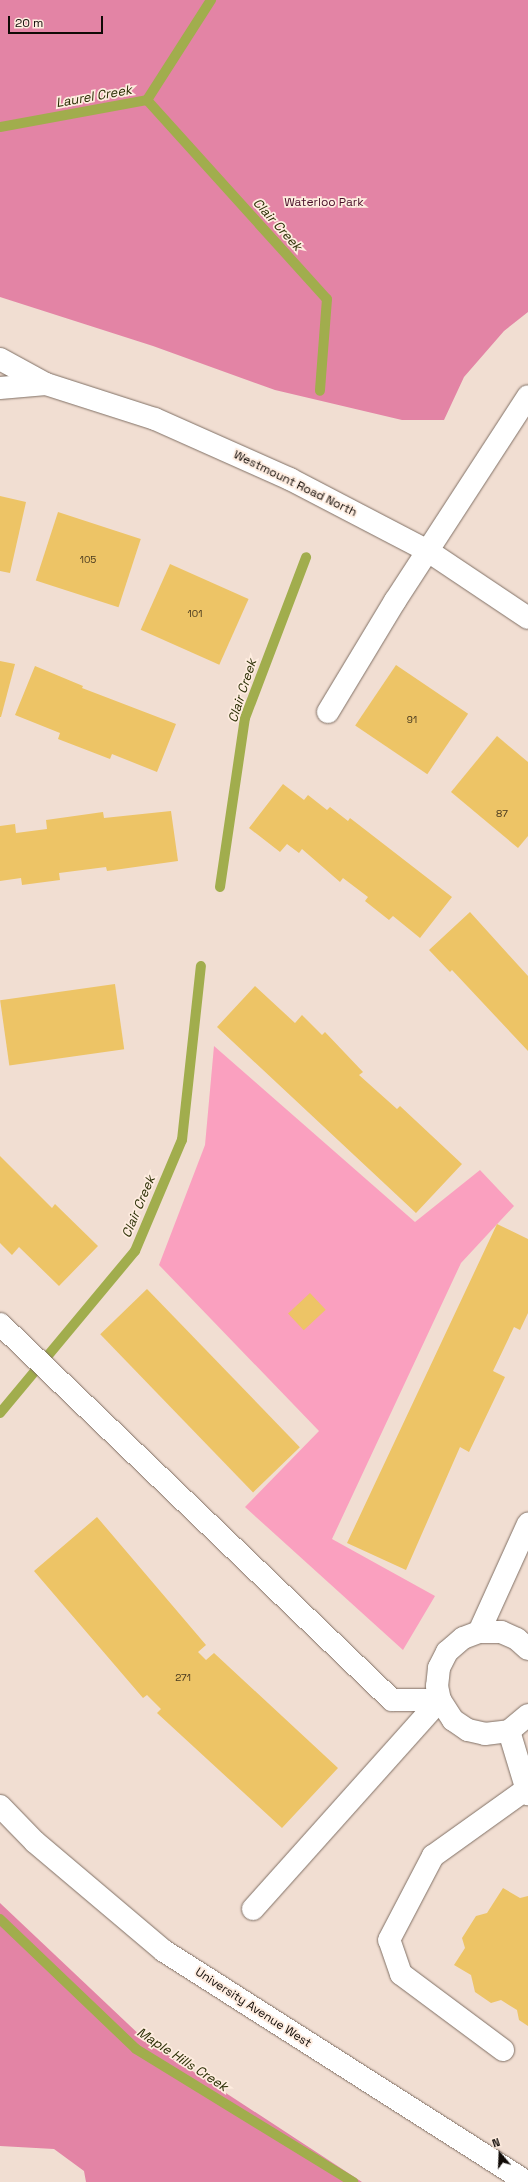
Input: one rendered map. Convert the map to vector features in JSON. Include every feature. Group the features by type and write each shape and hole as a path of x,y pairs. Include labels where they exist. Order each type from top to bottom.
{"main road":[{"name":"Westmount Road North","path":"0,359 46,384 155,419 290,479 428,551 528,618"},
{"name":"Westmount Road North","path":"0,388 46,384"},
{"path":"328,712 428,551 528,396"},
{"path":"7,1330 55,1378 392,1700 440,1700"},
{"path":"479,1632 528,1524"},
{"path":"528,1649 517,1639 501,1632 479,1632 463,1638 447,1652 439,1668 440,1700 453,1720 468,1730 484,1734 508,1730 528,1716"},
{"path":"253,1909 440,1700"},
{"path":"503,2050 401,1974 389,1940 433,1856 527,1790 508,1730"},
{"name":"University Avenue West","path":"0,1806 35,1842 164,1951 527,2182"}],"shaded area":[{"path":"214,1046 415,1222 480,1170 514,1206 461,1263 332,1539 435,1596 403,1650 245,1507 319,1431 159,1265 205,1145"}],"green space":[{"name":"Waterloo Park","path":"0,0 528,0 528,312 504,331 464,377 444,420 402,420 275,390 153,346 0,297"},
{"path":"0,1903 145,2040 362,2182 86,2182 84,2171 54,2149 0,2146"}],"building":[{"path":"0,496 26,502 10,573 0,571"},
{"path":"58,512 141,539 118,607 36,580"},
{"path":"170,564 249,599 219,665 141,630"},
{"path":"0,661 15,664 1,717 0,717"},
{"path":"396,665 468,714 427,774 355,726"},
{"path":"35,666 83,686 82,688 176,724 157,772 112,754 110,759 58,739 60,733 15,715"},
{"path":"497,736 528,762 528,836 518,848 451,792"},
{"path":"283,784 304,800 308,795 327,810 330,807 348,821 350,818 452,897 420,938 393,916 389,920 365,901 368,897 343,878 340,882 302,849 299,853 287,844 280,852 249,828"},
{"path":"171,811 178,861 107,871 106,867 59,873 60,880 22,885 21,878 0,881 0,826 15,824 16,833 47,829 46,820 103,812 104,818"},
{"path":"470,912 528,976 528,1051 452,970 450,972 429,950"},
{"path":"115,984 124,1049 9,1066 0,1000"},
{"path":"255,986 295,1023 302,1015 322,1035 325,1032 363,1072 359,1075 397,1109 400,1106 462,1164 416,1213 217,1027"},
{"path":"0,1156 52,1208 55,1204 98,1246 59,1286 19,1247 12,1255 0,1243"},
{"path":"497,1224 528,1239 528,1313 520,1330 514,1327 493,1371 505,1377 469,1452 460,1447 406,1570 347,1543"},
{"path":"147,1289 300,1447 253,1492 100,1334"},
{"path":"310,1293 326,1310 304,1330 288,1313"},
{"path":"97,1517 206,1645 198,1652 206,1660 214,1653 338,1768 282,1828 157,1713 161,1709 147,1695 143,1698 34,1571"},
{"path":"503,1888 520,1898 528,1896 528,2026 519,2020 517,2010 501,2000 491,2003 475,1992 471,1975 454,1965 465,1948 462,1938 476,1916 487,1913"}],"waterway":[{"name":"Laurel Creek","path":"0,127 147,100 211,0"},
{"name":"Clair Creek","path":"147,100 327,299 320,391"},
{"name":"Clair Creek","path":"220,887 245,718 306,557"},
{"name":"Clair Creek","path":"0,1413 135,1251 182,1140 201,966"},
{"name":"Maple Hills Creek","path":"0,1919 136,2049 353,2182"}]}
